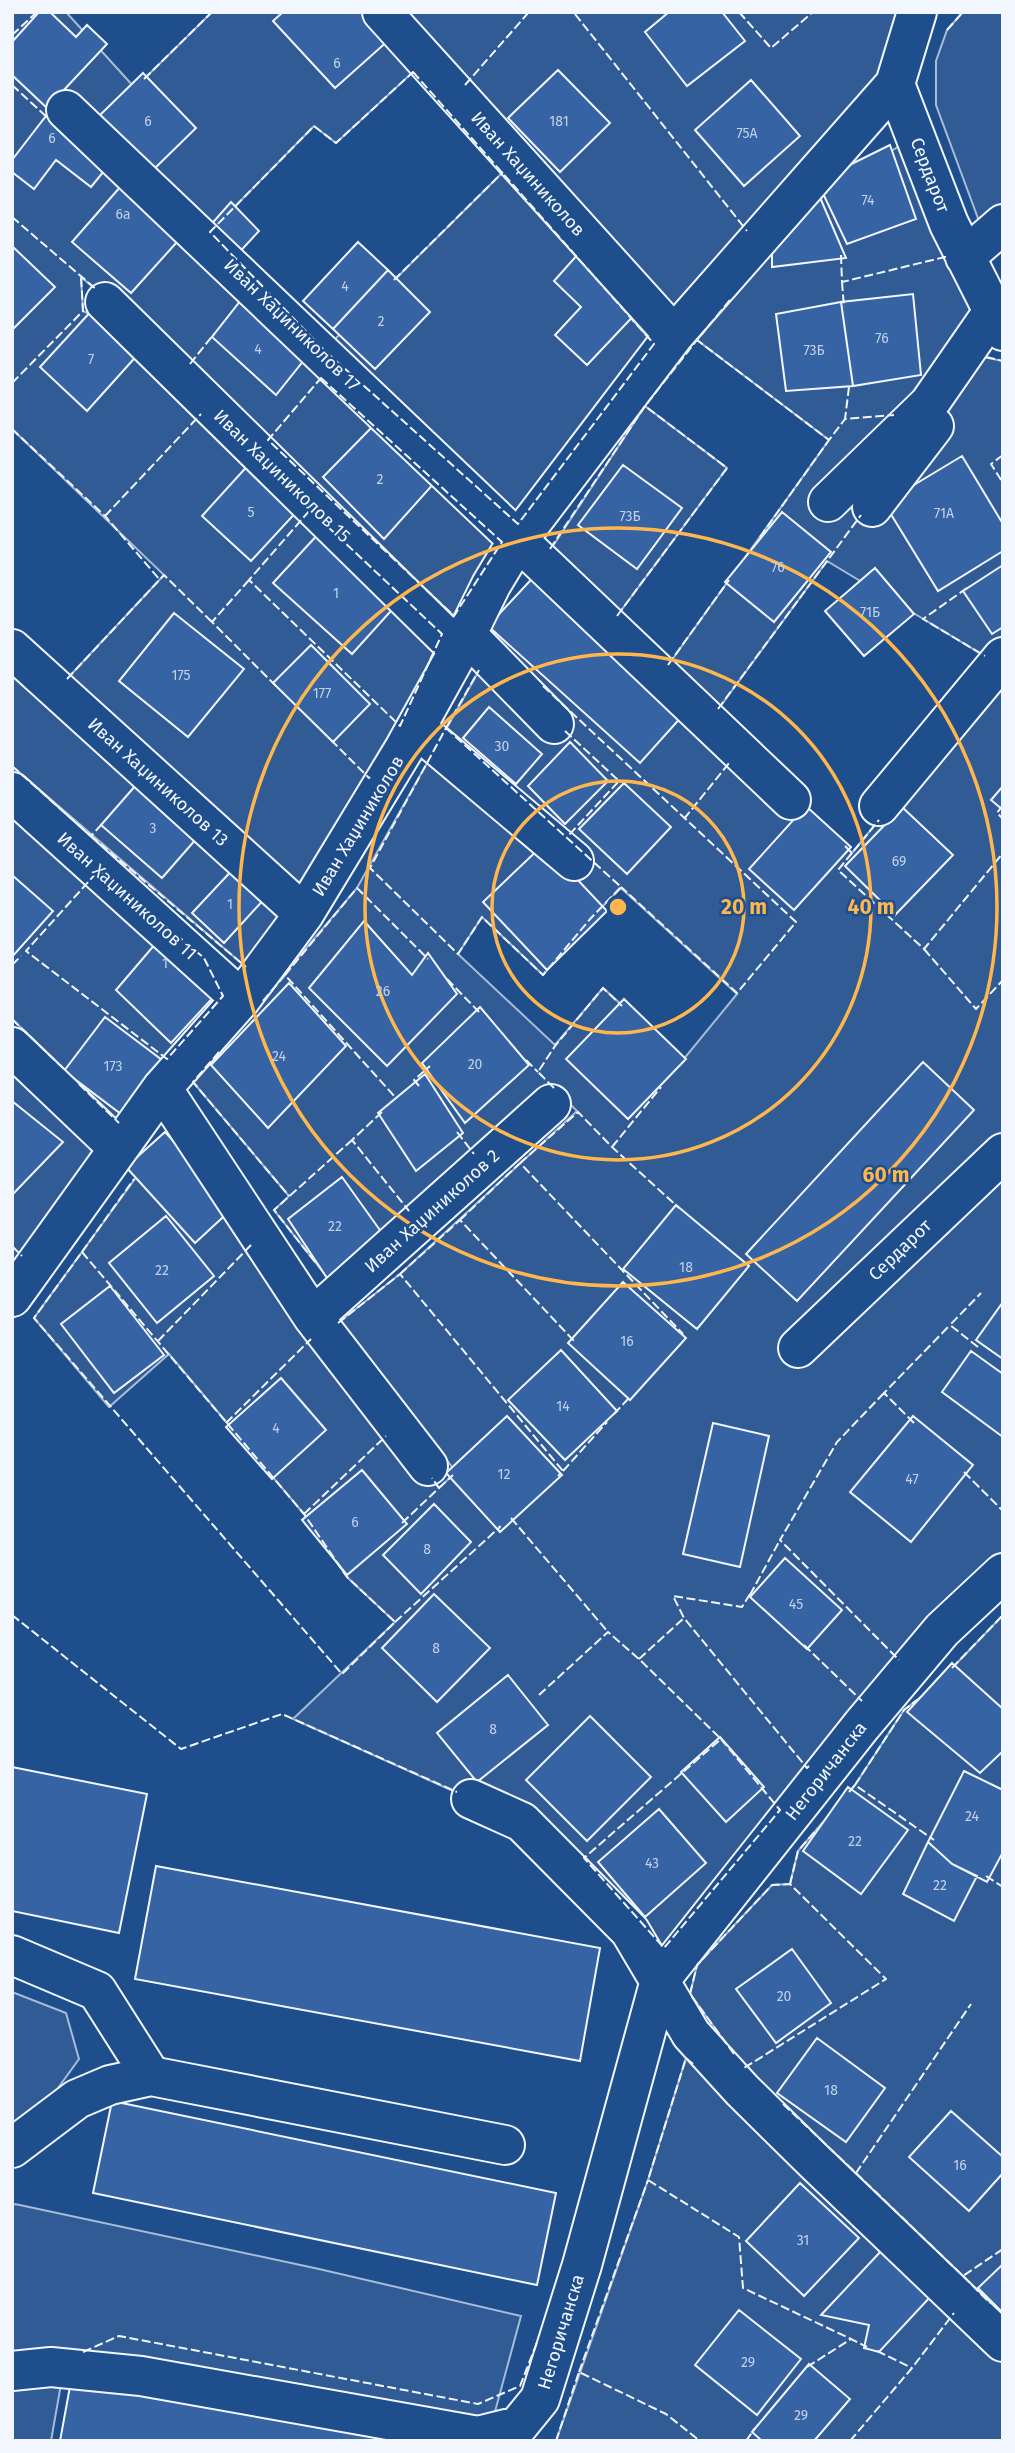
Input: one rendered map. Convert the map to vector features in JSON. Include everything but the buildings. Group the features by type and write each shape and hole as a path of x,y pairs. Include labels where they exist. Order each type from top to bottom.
{"street":[{"name":"Иван Хаџиниколов","path":"382,12 674,335"},
{"path":"895,84 917,12"},
{"name":"Иван Хаџиниколов","path":"12,1297 117,1147 162,1088 241,999 304,914 416,728 463,643 491,585 518,540 674,335 895,84"},
{"name":"Сердарот","path":"895,84 949,224 986,300"},
{"name":"Иван Хаџиниколов 17","path":"66,110 791,800"},
{"path":"872,507 965,386 1003,223"},
{"path":"828,502 929,404 986,300"},
{"name":"Иван Хаџиниколов 15","path":"105,302 463,643 554,724"},
{"name":"Иван Хаџиниколов 13","path":"12,649 304,914"},
{"path":"879,806 1003,657"},
{"path":"416,728 574,861"},
{"name":"Иван Хаџиниколов 11","path":"12,792 241,999"},
{"path":"12,1047 117,1147"},
{"path":"162,1088 313,1317 428,1466"},
{"name":"Иван Хаџиниколов 2","path":"313,1317 551,1104"},
{"name":"Сердарот","path":"798,1348 1003,1153"},
{"name":"Негоричанска","path":"12,2371 51,2367 141,2376 478,2436 517,2426 540,2399 582,2265 660,1980 862,1724 942,1630 1003,1573"},
{"path":"471,1799 522,1822 630,1931 691,2034 742,2090 1003,2342"},
{"path":"12,1955 97,1991 151,2076"},
{"path":"12,2148 77,2099 110,2085 151,2076 505,2145"}],"shaded area":[{"path":"12,12 66,12 135,88 212,12 356,12 413,72 336,143 314,126 210,232 502,542 454,616 188,367 81,277 83,311 98,318 442,634 400,726 303,893 65,681 164,575 12,429"},
{"path":"387,12 896,12 887,62 855,112 669,327"},
{"path":"963,12 1003,12 1003,247 979,221 936,105 936,61 947,30"},
{"path":"905,143 982,300 978,356 1003,361 1003,667 827,561 714,715 664,671 829,440 697,340 817,194"},
{"path":"503,172 654,344 518,524 324,350"},
{"path":"645,406 727,468 614,620 547,555"},
{"path":"537,573 744,745 852,853 1003,668 1003,1556 660,1980 522,1822 293,1719 395,1622 347,1577 304,1514 169,1354 109,1407 34,1318 169,1132 396,1427 439,1488 456,1472 338,1323 400,1274 577,1111 560,1094 338,1291 274,1210 289,1196 193,1082 357,888 486,658 492,638","holes":["621,888 737,994 683,1060 603,988 555,1045 458,954 482,917 543,975 591,918"]},
{"path":"12,657 290,912 247,968 12,766"},
{"path":"12,796 223,996 122,1125 12,1019"},
{"path":"12,1053 103,1148 12,1278"},
{"path":"1003,1615 1003,2315 744,2068 690,1994 697,1965 772,1885 790,1884 798,1851 855,1785 904,1710 935,1686"},
{"path":"12,1992 66,2013 79,2059 50,2099 12,2130"},
{"path":"686,2058 927,2276 1003,2351 1003,2441 556,2441 648,2180"},
{"path":"15,2204 319,2269 521,2316 493,2419 12,2361 12,2206"},
{"path":"61,2384 51,2441 12,2441 12,2389"}],"fence":[{"path":"12,35 37,12"},
{"path":"144,79 212,12"},
{"path":"465,85 529,12"},
{"path":"739,12 771,48 813,12"},
{"path":"947,30 963,12"},
{"path":"575,14 747,231"},
{"path":"413,72 654,344 518,524 324,350 210,232 314,126 336,143 413,72"},
{"path":"12,85 49,119"},
{"path":"394,280 503,172"},
{"path":"12,217 97,290"},
{"path":"841,255 842,282 949,256"},
{"path":"12,383 83,311 81,276"},
{"path":"842,282 844,307"},
{"path":"730,300 697,340 829,440 845,419"},
{"path":"190,364 214,334"},
{"path":"550,549 645,406 697,340"},
{"path":"986,357 1003,361"},
{"path":"321,378 502,542 454,616 268,440 321,378"},
{"path":"849,387 845,419 894,415"},
{"path":"617,616 727,468 645,406"},
{"path":"105,516 201,414"},
{"path":"12,429 105,516 160,580"},
{"path":"760,537 829,440"},
{"path":"1003,455 991,464 1003,483"},
{"path":"310,510 442,634 400,726 249,580 310,510"},
{"path":"718,709 861,515"},
{"path":"67,679 164,575 212,622"},
{"path":"249,580 212,622 276,686"},
{"path":"668,665 729,580"},
{"path":"967,588 923,619 985,656"},
{"path":"446,728 479,670"},
{"path":"543,686 796,922 737,993 621,887"},
{"path":"446,728 621,887 543,975 482,917 458,954 370,868 446,728"},
{"path":"565,731 619,781 567,837"},
{"path":"331,740 370,777"},
{"path":"684,819 729,763"},
{"path":"12,766 91,836 102,824"},
{"path":"1003,805 997,813 1003,819"},
{"path":"845,846 852,853 879,820"},
{"path":"91,836 246,967"},
{"path":"852,853 838,870 924,949 1003,853"},
{"path":"99,870 204,958 223,996 167,1059 26,951 99,870"},
{"path":"285,975 357,888 428,959"},
{"path":"924,949 976,1009 1003,980"},
{"path":"12,965 21,956"},
{"path":"263,1001 285,975 396,1098"},
{"path":"447,979 479,1012"},
{"path":"554,1088 538,1072 555,1046 603,988 622,1006"},
{"path":"12,1019 66,1071"},
{"path":"219,1052 193,1082 289,1196"},
{"path":"526,1060 538,1072"},
{"path":"419,1086 414,1080 430,1066"},
{"path":"79,1084 119,1123"},
{"path":"612,1147 661,1087"},
{"path":"382,1112 352,1140 409,1211"},
{"path":"520,1163 578,1112 679,1208"},
{"path":"457,1132 474,1154"},
{"path":"315,1262 274,1210 352,1140"},
{"path":"460,1220 520,1163 683,1334"},
{"path":"82,1252 134,1179"},
{"path":"400,1274 460,1220 575,1342"},
{"path":"158,1341 251,1245"},
{"path":"12,1246 22,1256"},
{"path":"82,1252 304,1514 347,1577 395,1622 342,1674 34,1318 82,1252"},
{"path":"338,1323 400,1274 563,1471 558,1476"},
{"path":"978,1347 950,1325 981,1293"},
{"path":"914,1423 884,1393 950,1325"},
{"path":"226,1423 311,1339"},
{"path":"884,1393 837,1442 780,1540 899,1660"},
{"path":"614,1414 628,1399 625,1396"},
{"path":"563,1471 607,1422"},
{"path":"304,1514 386,1436"},
{"path":"964,1472 1003,1511"},
{"path":"439,1488 453,1475"},
{"path":"402,1523 439,1488 432,1478"},
{"path":"511,1518 608,1632"},
{"path":"395,1622 499,1526"},
{"path":"750,1595 780,1540"},
{"path":"750,1594 742,1607 673,1596 684,1618 807,1768 809,1766"},
{"path":"12,1615 181,1749 282,1714 457,1792"},
{"path":"952,1668 1003,1615"},
{"path":"639,1659 684,1618"},
{"path":"539,1695 608,1632 721,1739"},
{"path":"804,1645 862,1701"},
{"path":"855,1785 904,1710 917,1700"},
{"path":"721,1739 780,1810 664,1948 584,1858 721,1739"},
{"path":"849,1792 855,1785 934,1840"},
{"path":"790,1884 798,1851 817,1829"},
{"path":"986,1876 1003,1887"},
{"path":"734,2054 690,1994 697,1965 772,1885 790,1884 886,1979 744,2068"},
{"path":"783,2104 856,2173 971,2004"},
{"path":"693,2064 686,2058 648,2180 739,2237 743,2288 851,2339"},
{"path":"856,2173 963,2276 1003,2249"},
{"path":"579,2372 648,2180"},
{"path":"963,2276 990,2303"},
{"path":"850,2441 954,2313"},
{"path":"83,2352 119,2336 478,2404 520,2386 538,2340"},
{"path":"807,2367 851,2339 867,2347"},
{"path":"877,2351 912,2368"},
{"path":"556,2441 579,2372 666,2414 700,2441"},
{"path":"746,2441 755,2428"}]}
